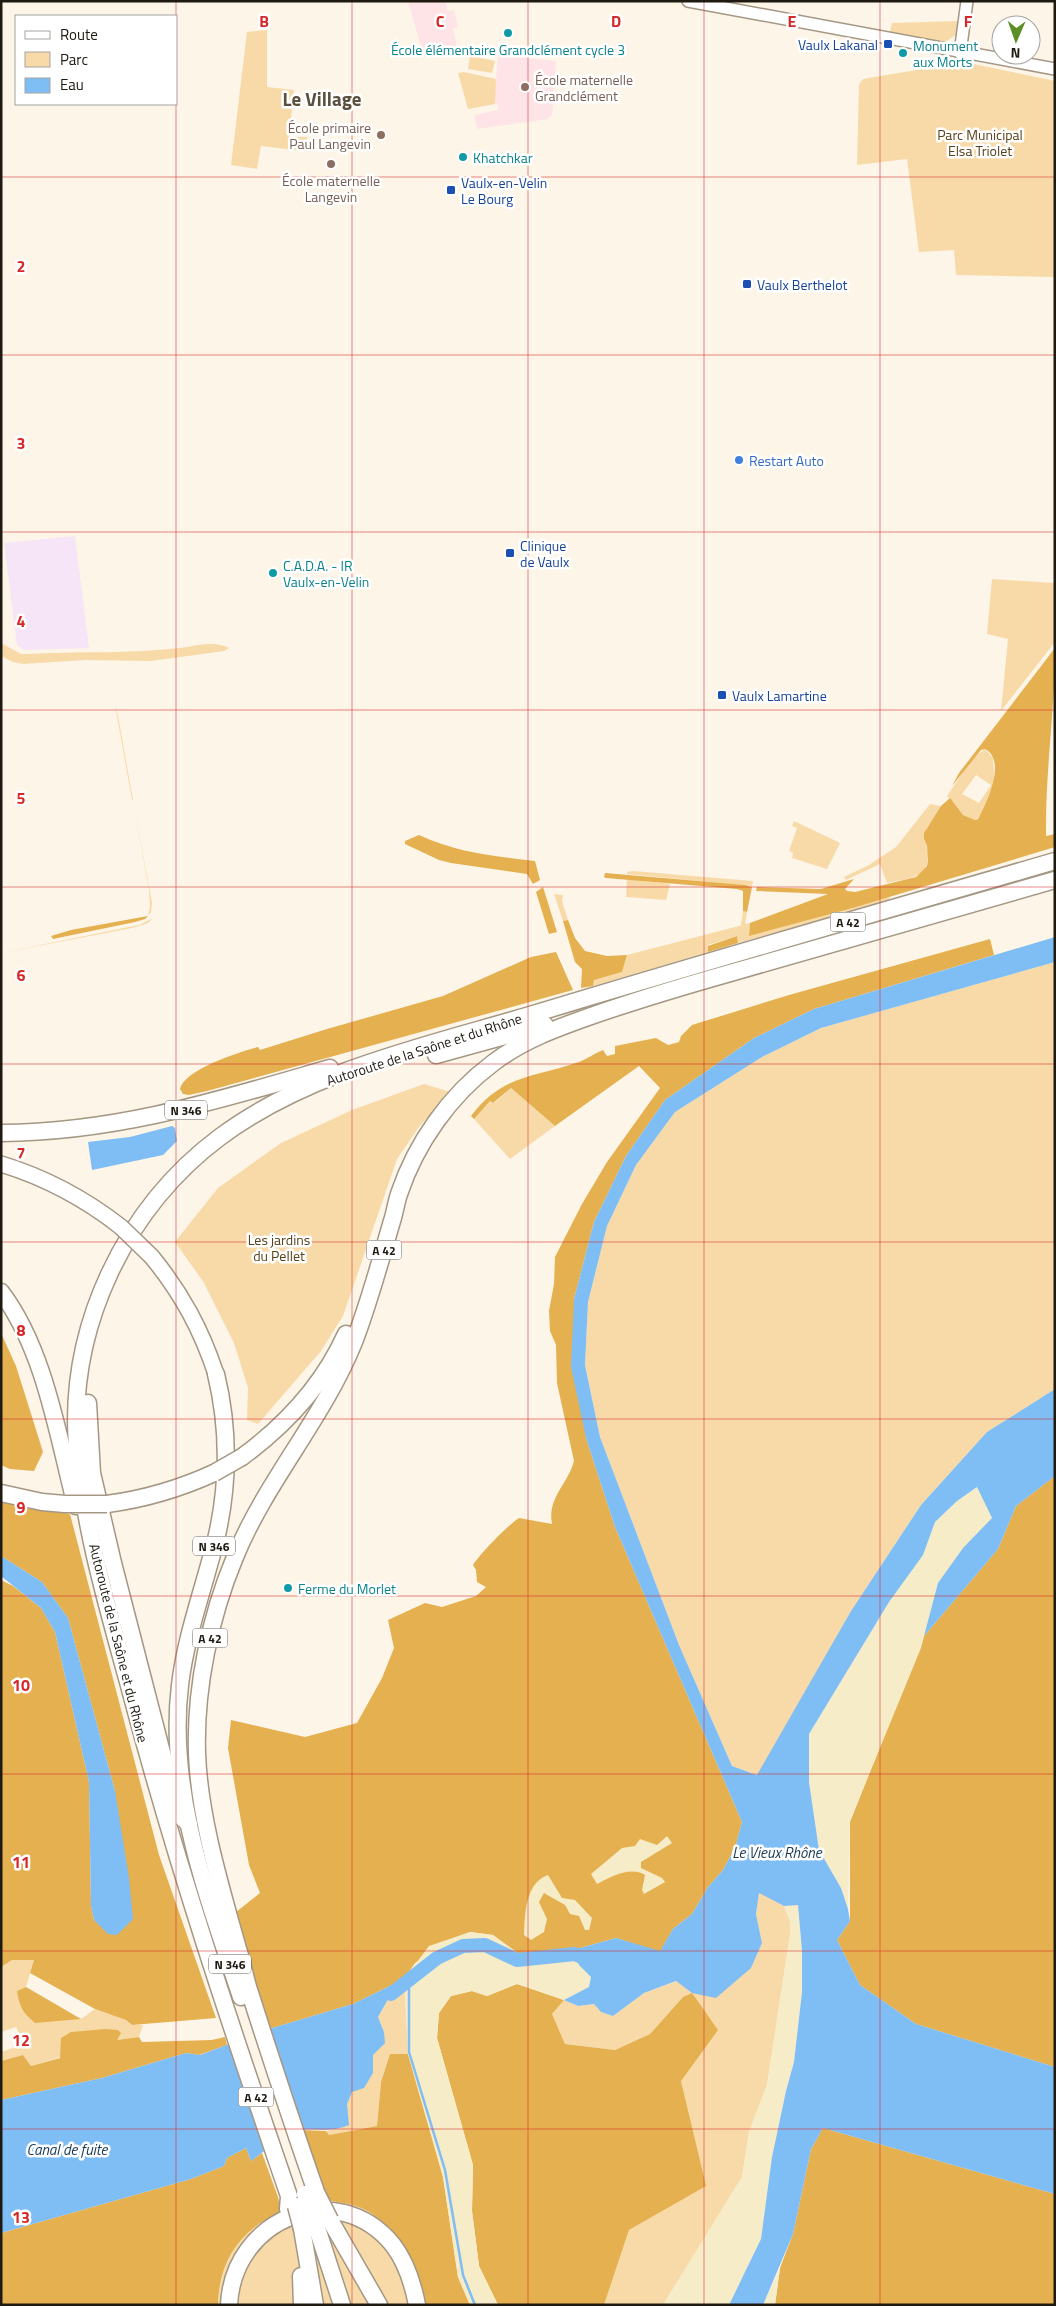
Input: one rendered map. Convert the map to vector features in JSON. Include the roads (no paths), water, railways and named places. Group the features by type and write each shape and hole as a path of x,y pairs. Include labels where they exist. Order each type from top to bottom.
{"highway":[{"name":"Autoroute de la Saône et du Rhône","path":"379,2305 311,2226 299,2200 283,2179 159,1797 97,1570 77,1444 78,1386 81,1361 92,1320 107,1278 122,1246 162,1191 188,1164 219,1138 252,1115 291,1094 367,1065 641,981 1055,861"},
{"name":"Autoroute de la Saône et du Rhône","path":"359,1315 390,1212 420,1146 453,1100 493,1063 519,1046 551,1030 643,998 1055,880"},
{"path":"189,1824 180,1816 134,1649 102,1519 90,1455 88,1401 98,1337 121,1274 165,1204 203,1164 256,1126 294,1105 342,1084 415,1060 643,998"},
{"name":"N 346","path":"1,1133 83,1129 146,1119 189,1109 347,1063 367,1065"},
{"name":"N 346","path":"1,1164 45,1179 93,1205 121,1227 152,1257 185,1302 208,1350 216,1374 225,1422 227,1449 225,1485 217,1534 184,1656 178,1716 178,1756 189,1824 215,1918 250,2009 303,2172 299,2200 342,2305"},
{"path":"1,1292 23,1330 41,1374 88,1551 97,1570"},
{"path":"1,1493 42,1502 107,1504 159,1495 187,1486 214,1473 242,1457 269,1436 308,1397 359,1315"},
{"name":"A 42","path":"250,2009 248,1988 214,1856 198,1776 197,1726 204,1670 221,1593 244,1537 273,1485 318,1414 342,1370 359,1315"},
{"name":"N 346","path":"178,1716 183,1727 186,1762 198,1834 221,1912 248,1988"},
{"path":"229,2305 232,2278 238,2263 259,2235 284,2219 317,2211 336,2212 355,2218 386,2237 397,2250 405,2266 417,2305"},
{"name":"Autoroute de la Saône et du Rhône","path":"302,2305 300,2268 311,2226"},
{"path":"311,2226 315,2305"}],"street":[{"path":"688,1 960,53 1055,69"},
{"path":"960,53 967,1"}],"water":[{"name":"Le Vieux Rhône","path":"1055,937 1055,962 821,1028 762,1057 675,1112 636,1165 607,1226 588,1302 585,1365 600,1437 679,1645 732,1766 757,1775 851,1611 921,1505 987,1432 1055,1389 1055,1476 1016,1506 998,1549 924,1636 938,1583 963,1548 992,1518 977,1487 957,1501 935,1522 923,1555 889,1602 809,1734 809,1782 819,1850 841,1888 848,1909 850,1921 837,1940 860,1985 916,2024 1055,2067 1055,2194 823,2128 811,2149 793,2234 763,2305 729,2305 761,2239 772,2157 794,2062 802,1992 802,1951 798,1905 784,1906 759,1893 756,1914 762,1943 751,1968 716,1998 692,1993 676,1981 644,1993 613,2016 601,2012 594,2004 578,2006 564,2000 589,1987 591,1977 579,1965 575,1954 566,1952 616,1938 660,1951 673,1929 692,1914 708,1887 723,1870 735,1848 742,1822 615,1527 586,1438 571,1367 574,1299 594,1222 626,1156 665,1100 754,1038 814,1009"},
{"path":"172,1126 175,1128 177,1141 163,1155 92,1170 88,1142 130,1137"},
{"path":"1,1556 42,1582 68,1618 115,1791 129,1878 133,1919 117,1935 108,1934 94,1920 91,1906 89,1782 55,1632 41,1608 1,1576"},
{"name":"Canal de fuite","path":"404,1979 405,1987 387,2001 378,2017 384,2032 385,2043 373,2055 373,2073 364,2088 352,2092 347,2104 349,2125 330,2130 302,2130 289,2134 251,2161 246,2148 227,2158 224,2166 191,2179 1,2233 1,2100 102,2078 186,2053 200,2055 269,2029 353,2004"}],"waterway":[{"path":"391,1994 437,1958 463,1946 485,1945 517,1960 575,1954 592,1962"},
{"path":"409,1981 409,2052 445,2170 463,2275 475,2305"}],"place":[{"name":"École élémentaire Grandclément cycle 3","path":"508,33"},
{"name":"Vaulx Lakanal","path":"888,44"},
{"name":"Monument aux Morts","path":"903,53"},
{"name":"École maternelle Grandclément","path":"525,87"},
{"name":"École primaire Paul Langevin","path":"381,135"},
{"name":"Khatchkar","path":"463,157"},
{"name":"École maternelle Langevin","path":"331,164"},
{"name":"Vaulx-en-Velin Le Bourg","path":"451,190"},
{"name":"Vaulx Berthelot","path":"747,284"},
{"name":"Restart Auto","path":"739,460"},
{"name":"Clinique de Vaulx","path":"510,553"},
{"name":"C.A.D.A. - IR Vaulx-en-Velin","path":"273,573"},
{"name":"Vaulx Lamartine","path":"722,695"},
{"name":"Ferme du Morlet","path":"288,1588"}],"district":[{"name":"Le Village","path":"322,98"}],"park label":[{"name":"Parc Municipal Elsa Triolet","path":"980,142"},
{"name":"Les jardins du Pellet","path":"279,1248"}]}
